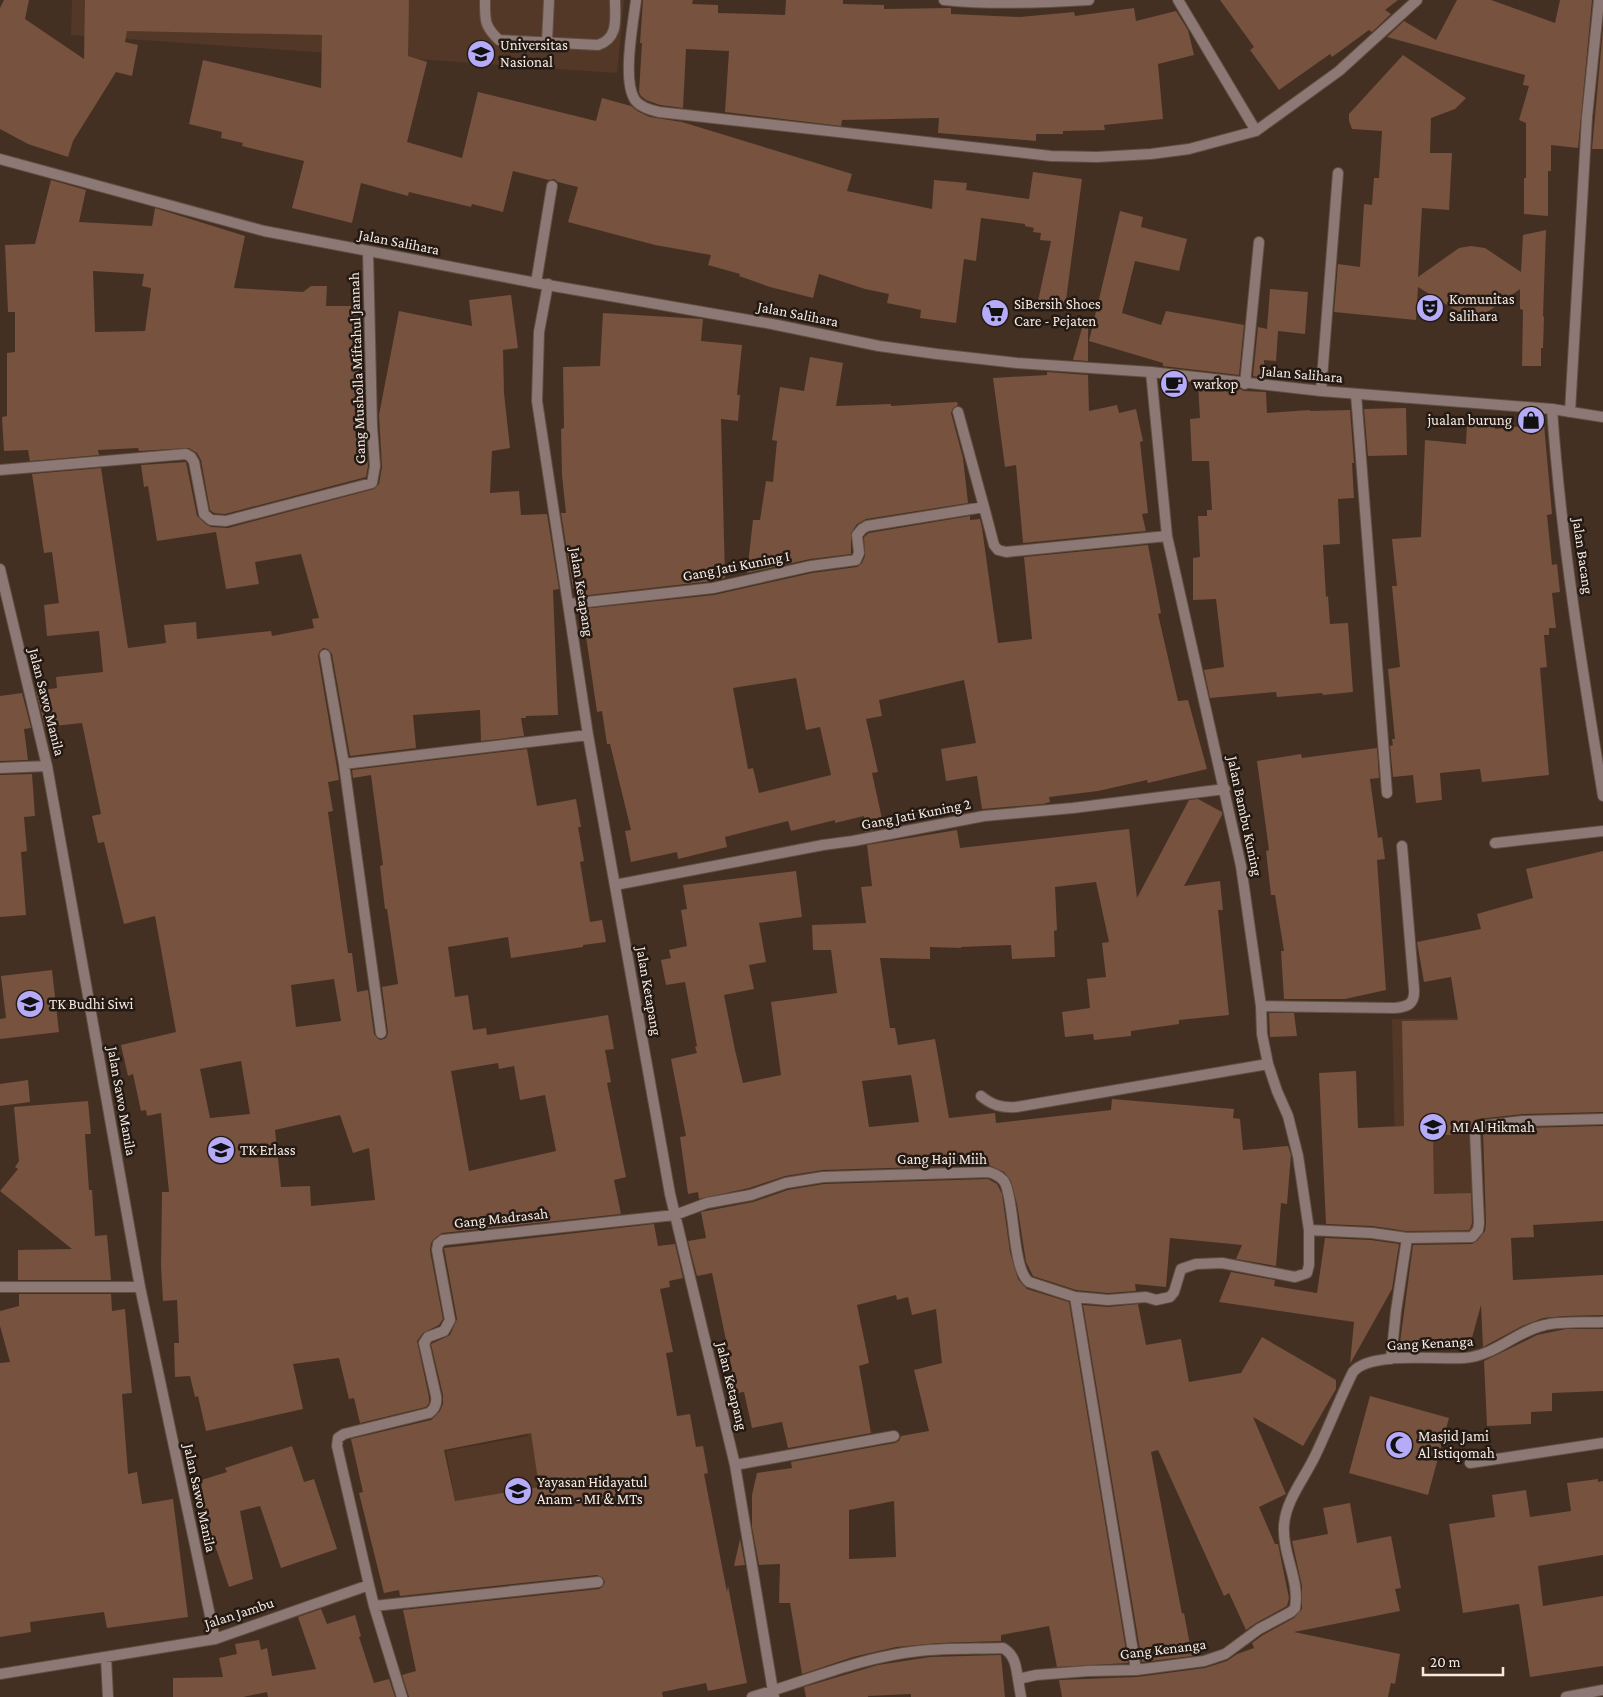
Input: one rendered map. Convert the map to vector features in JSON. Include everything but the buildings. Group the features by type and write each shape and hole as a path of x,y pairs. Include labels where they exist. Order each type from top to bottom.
{"street":[{"path":"485,0 485,21 490,31 499,40 598,45 606,42 614,30 615,0"},
{"path":"547,42 549,0"},
{"path":"636,0 628,76 630,89 636,101 646,108 659,112 1051,156 1097,157 1152,154 1189,149 1256,132 1339,71 1417,0"},
{"path":"944,0 1012,4 1089,0"},
{"path":"1178,0 1256,132"},
{"path":"1570,412 1587,117 1599,0"},
{"name":"Jalan Salihara","path":"0,159 264,231 536,283 772,324 879,346 1017,362 1151,372 1245,384 1552,410 1603,418"},
{"path":"1321,391 1338,173"},
{"path":"536,283 552,186"},
{"path":"1245,384 1259,242"},
{"name":"Gang Musholla Miftahul Jannah","path":"0,470 186,454 194,462 204,514 211,520 226,521 372,483 375,466 372,426 368,252"},
{"name":"Jalan Ketapang","path":"548,284 539,332 537,402 588,735 668,1184 736,1465 774,1694"},
{"name":"Jalan Bambu Kuning","path":"1151,372 1167,536 1241,866 1261,1006 1262,1034 1268,1064 1294,1137 1309,1230 1309,1265"},
{"path":"1356,394 1387,792"},
{"name":"Jalan Bacang","path":"1552,410 1557,476 1588,705 1603,796"},
{"path":"958,412 994,545 998,550 1006,552 1167,536"},
{"name":"Gang Jati Kuning I","path":"568,604 713,588 810,566 848,561 858,558 860,553 857,535 867,526 984,507"},
{"name":"Jalan Sawo Manila","path":"0,569 48,766 140,1287 215,1639"},
{"path":"325,655 344,764 381,1034"},
{"path":"344,764 588,735"},
{"path":"0,768 48,766"},
{"name":"Gang Jati Kuning 2","path":"615,885 984,816 1073,808 1224,789"},
{"path":"1495,843 1603,831"},
{"path":"1261,1006 1394,1008 1412,1004 1414,989 1402,846"},
{"path":"980,1096 989,1103 1003,1108 1016,1108 1268,1064"},
{"path":"1309,1230 1372,1233 1407,1238 1472,1237 1478,1230 1479,1223 1475,1135 1477,1127 1523,1121 1603,1119"},
{"name":"Gang Haji Miih","path":"675,1215 707,1203 751,1194 786,1183 823,1177 989,1172 1002,1179 1008,1191 1020,1262 1025,1279 1075,1297 1108,1300 1146,1298 1162,1300 1170,1297 1174,1292 1181,1269 1196,1264 1235,1264 1295,1277 1306,1274 1309,1265"},
{"name":"Gang Madrasah","path":"369,1585 337,1446 338,1438 344,1434 429,1413 433,1410 437,1400 424,1343 428,1337 444,1332 450,1320 437,1250 439,1242 443,1240 675,1215"},
{"path":"1391,1359 1407,1238"},
{"path":"0,1287 140,1287"},
{"path":"1075,1297 1136,1670"},
{"name":"Gang Kenanga","path":"1018,1679 1036,1675 1088,1671 1136,1670 1204,1661 1225,1654 1259,1629 1291,1612 1295,1608 1296,1592 1285,1545 1284,1528 1287,1509 1315,1458 1352,1372 1359,1366 1367,1362 1391,1359 1474,1357 1495,1350 1518,1337 1546,1325 1603,1322"},
{"path":"736,1465 894,1436"},
{"path":"1470,1463 1603,1443"},
{"path":"374,1606 598,1582"},
{"path":"369,1585 402,1697"},
{"name":"Jalan Jambu","path":"0,1674 215,1639 369,1585"},
{"path":"752,1697 774,1694 800,1681 856,1665 918,1651 1004,1648 1011,1653 1015,1662 1021,1697"},
{"path":"106,1658 108,1697"},
{"path":"1566,1697 1603,1690"}],"shaded area":[{"name":"Universitas Nasional","path":"72,0 624,0 617,73 71,35"},
{"name":"MI Al Hikmah","path":"1469,1018 1473,1234 1397,1236 1392,1019"},
{"name":"Yayasan Hidayatul Anam - MI & MTs","path":"570,1418 590,1530 463,1546 446,1451 528,1436 527,1426"}],"place":[{"name":"Universitas Nasional","path":"481,54"},
{"name":"Komunitas Salihara","path":"1430,308"},
{"name":"SiBersih Shoes Care - Pejaten","path":"995,313"},
{"name":"warkop","path":"1174,384"},
{"name":"jualan burung","path":"1531,420"},
{"name":"TK Budhi Siwi","path":"30,1004"},
{"name":"MI Al Hikmah","path":"1433,1127"},
{"name":"TK Erlass","path":"221,1150"},
{"name":"Masjid Jami Al Istiqomah","path":"1399,1445"},
{"name":"Yayasan Hidayatul Anam - MI & MTs","path":"518,1491"}]}
